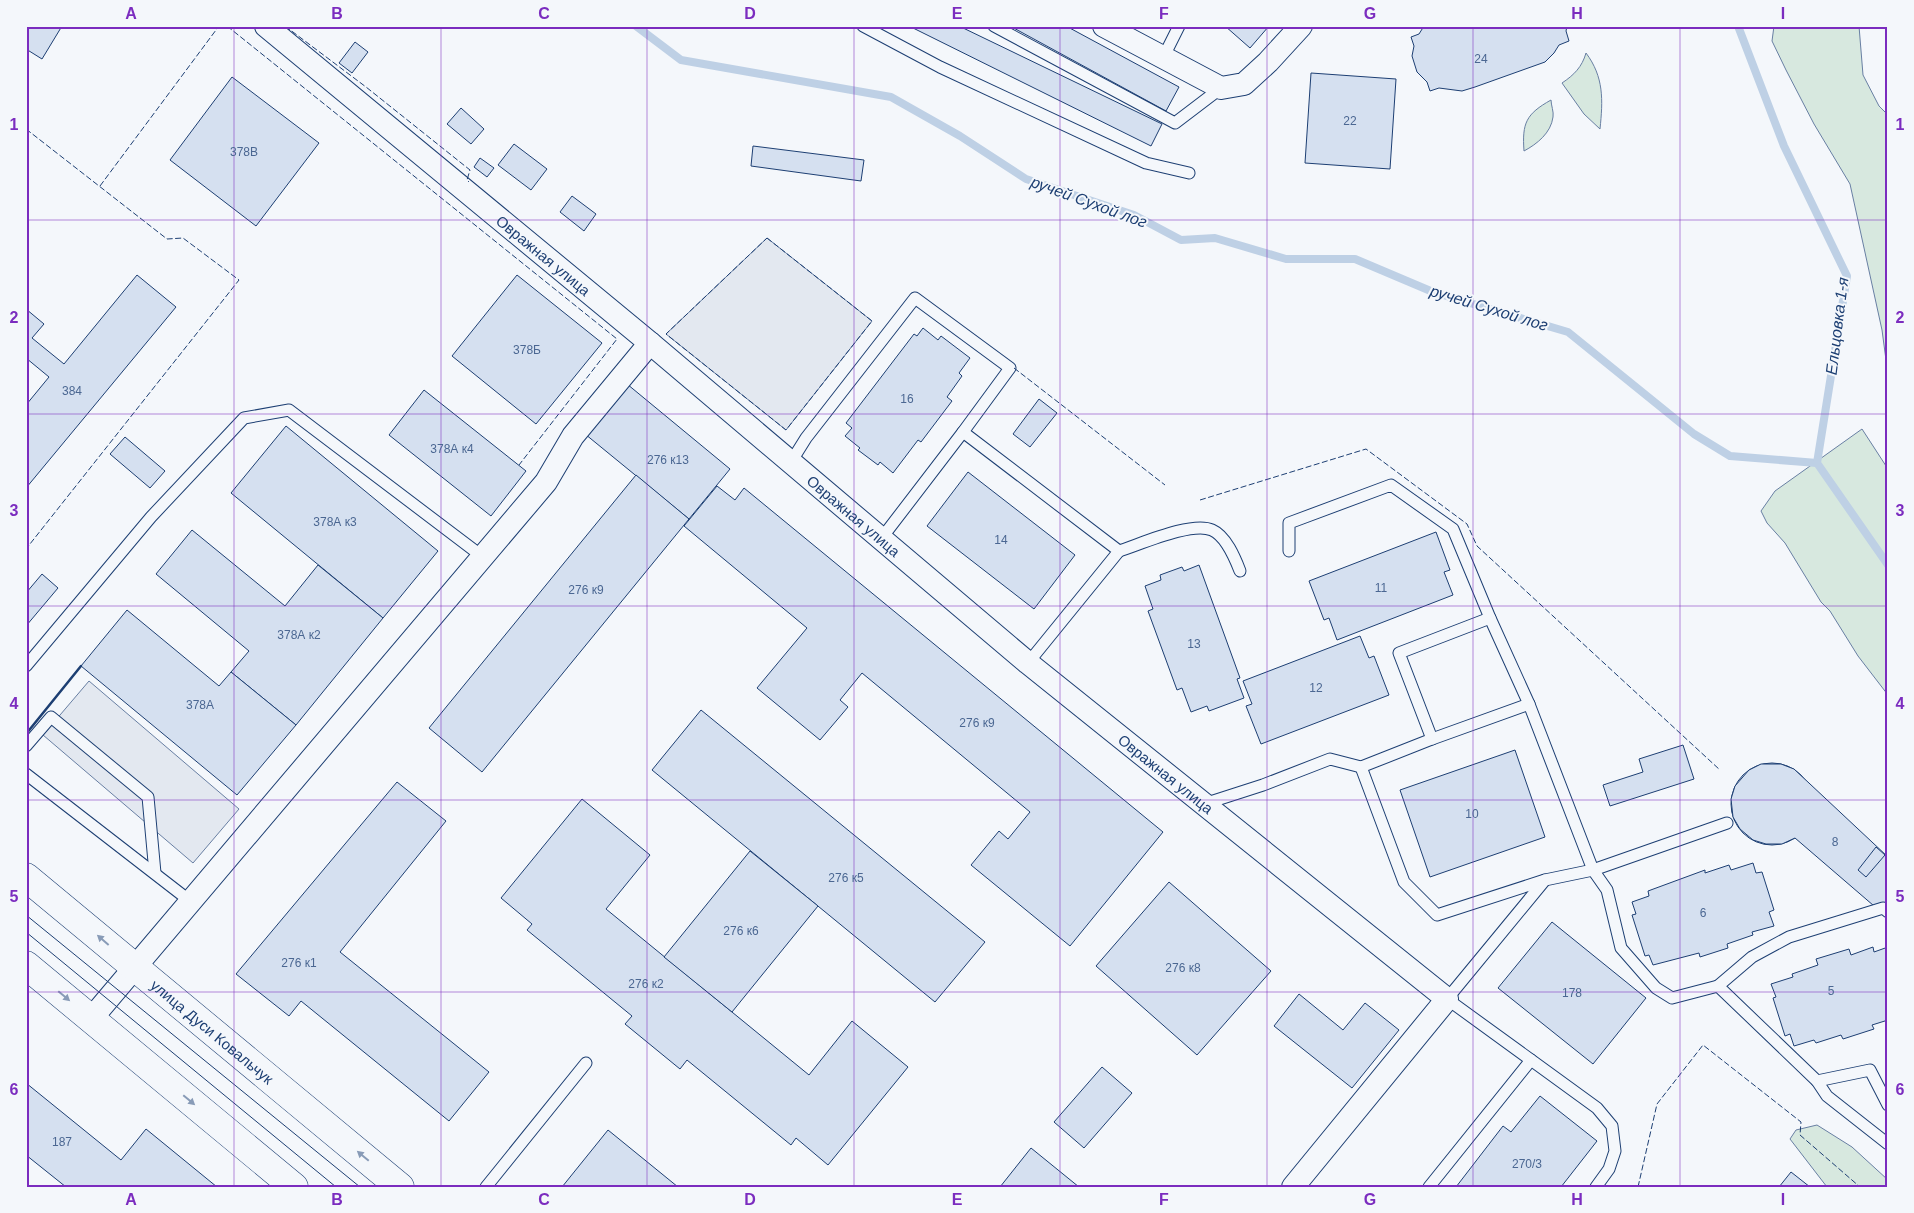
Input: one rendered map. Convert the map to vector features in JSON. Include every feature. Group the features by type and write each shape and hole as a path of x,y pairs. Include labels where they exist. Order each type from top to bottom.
{"main road":[{"name":"улица Дуси Ковальчук","path":"26,877 400,1187"},
{"path":"26,965 294,1187"}],"street":[{"name":"Овражная улица","path":"266,26 650,343 1028,663 1447,999"},
{"path":"1104,26 1221,88 1244,84 1268,62 1301,26"},
{"path":"92,1019 546,482 572,436 650,343"},
{"path":"1294,1187 1447,999"}],"lane":[{"path":"863,26 940,67 1146,163 1189,173"},
{"path":"994,26 1175,123 1221,88"},
{"path":"1163,58 1179,26"},
{"path":"791,462 806,438 914,298 1010,368 881,539"},
{"path":"26,666 151,517 244,418 289,410 483,557"},
{"path":"963,432 1120,551"},
{"path":"1290,551 1289,524 1391,485 1453,529 1490,618 1529,704 1593,870 1607,890 1621,948 1656,988 1672,998 1718,986 1752,957 1789,937 1883,908 1888,912"},
{"path":"1028,663 1120,551 1191,527 1213,530 1230,547 1240,571"},
{"path":"1432,739 1399,653 1490,618"},
{"path":"1204,804 1263,785 1330,759 1361,767 1529,704"},
{"path":"26,746 51,717 148,797 155,873"},
{"path":"1361,767 1404,882 1437,915 1545,880 1593,870 1727,823"},
{"path":"26,774 190,901"},
{"path":"1545,880 1447,999 1597,1108 1612,1126 1614,1151 1609,1169 1596,1187"},
{"path":"1718,986 1817,1081 1827,1096 1888,1144"},
{"path":"1429,1187 1531,1060"},
{"path":"486,1187 586,1063"},
{"path":"1817,1081 1870,1070 1888,1105"}],"shaded area":[{"path":"1774,26 1859,26 1863,75 1879,106 1888,115 1888,422 1886,360 1882,330 1850,184 1814,124 1772,41"},
{"path":"1586,53 1596,71 1601,89 1600,129 1584,114 1562,83 1577,70"},
{"path":"1551,100 1552,123 1546,133 1534,145 1524,151 1524,133 1527,120 1536,110"},
{"path":"767,238 872,321 786,430 666,334"},
{"path":"1862,429 1888,469 1888,695 1858,656 1830,611 1821,602 1785,543 1767,523 1761,511 1775,491"},
{"path":"89,681 239,809 193,863 43,735"},
{"path":"1817,1125 1852,1147 1888,1180 1888,1187 1827,1187 1790,1139 1796,1130"}],"building":[{"path":"26,26 62,26 42,59 26,49"},
{"path":"909,26 959,26 1162,124 1151,146"},
{"path":"1010,26 1066,26 1179,87 1166,111"},
{"path":"1225,26 1269,26 1250,48"},
{"path":"1424,26 1567,26 1566,31 1569,41 1559,45 1545,62 1462,91 1439,88 1430,91 1427,82 1417,72 1412,56 1414,46 1411,37 1419,34"},
{"path":"355,42 368,52 352,73 339,63"},
{"path":"1311,73 1396,79 1390,169 1305,163"},
{"path":"232,77 319,143 256,226 170,160"},
{"path":"461,108 484,129 471,144 447,124"},
{"path":"514,144 547,169 531,190 498,165"},
{"path":"753,146 864,160 861,181 751,166"},
{"path":"480,158 494,168 487,177 474,167"},
{"path":"572,196 596,214 584,231 560,212"},
{"path":"137,275 176,307 26,488 26,405 49,377 26,358 26,309 44,324 32,338 64,364"},
{"path":"517,275 602,343 536,424 452,356"},
{"path":"923,328 938,340 941,336 970,358 959,373 962,376 947,397 952,401 921,442 918,440 893,473 880,462 878,465 858,450 860,448 845,436 852,428 846,423 914,334 917,336"},
{"path":"627,384 730,469 689,519 585,434"},
{"path":"424,390 526,471 491,516 389,435"},
{"path":"1039,399 1057,413 1030,447 1013,434"},
{"path":"286,426 438,551 383,618 231,493"},
{"path":"125,437 165,471 150,488 110,454"},
{"path":"968,472 1075,555 1034,609 927,526"},
{"path":"636,475 689,519 482,772 429,728"},
{"path":"717,486 735,500 744,488 1163,832 1070,946 971,865 999,831 1008,839 1030,812 862,673 840,700 848,707 820,740 757,688 807,628 684,526"},
{"path":"192,530 285,606 318,565 383,618 296,725 231,672 249,651 156,574"},
{"path":"1436,532 1450,570 1444,572 1453,595 1337,640 1329,618 1324,620 1309,581"},
{"path":"1199,565 1240,678 1237,679 1244,698 1209,711 1207,706 1191,712 1182,688 1177,690 1148,611 1153,609 1145,586 1161,580 1160,575 1182,567 1184,571"},
{"path":"42,574 58,588 26,626 26,593"},
{"path":"127,610 219,686 231,672 296,725 237,795 81,666"},
{"path":"1360,636 1369,658 1374,656 1389,695 1261,744 1246,706 1252,704 1243,681"},
{"path":"701,710 985,942 935,1002 652,770"},
{"path":"1683,745 1694,779 1610,806 1603,785 1643,772 1639,759"},
{"path":"1515,750 1545,837 1430,877 1400,790"},
{"path":"1772,763 1788,767 1801,775 1809,788 1813,804 1809,820 1801,833 1788,841 1772,845 1756,841 1743,833 1735,820 1731,804 1735,788 1743,775 1756,767"},
{"path":"1761,764 1781,764 1794,769 1888,857 1888,918 1795,838 1782,844 1766,844 1753,840 1740,829 1733,817 1731,799 1735,786 1749,770"},
{"path":"397,782 446,821 340,952 489,1072 449,1121 301,1001 289,1016 236,974"},
{"path":"582,799 650,855 606,909 809,1075 852,1021 908,1067 828,1165 796,1138 791,1145 687,1060 680,1069 625,1024 632,1016 527,930 532,924 501,898"},
{"path":"1876,847 1885,855 1866,877 1858,870"},
{"path":"750,851 818,906 732,1012 664,957"},
{"path":"1753,863 1756,873 1762,872 1774,910 1769,912 1774,926 1752,932 1753,935 1727,944 1728,948 1700,957 1699,953 1653,965 1649,955 1645,956 1632,915 1636,914 1632,902 1649,896 1648,891 1705,870 1705,873 1729,865 1731,870"},
{"path":"1169,882 1271,971 1197,1055 1096,966"},
{"path":"1552,922 1646,998 1593,1064 1498,988"},
{"path":"1873,947 1874,952 1888,947 1888,1020 1872,1025 1874,1029 1843,1039 1841,1035 1816,1043 1814,1040 1794,1046 1790,1034 1785,1036 1773,998 1776,997 1771,984 1793,977 1792,974 1818,965 1816,959 1849,949 1851,955"},
{"path":"1299,994 1343,1030 1365,1003 1399,1030 1352,1088 1274,1026"},
{"path":"1102,1067 1132,1093 1084,1148 1054,1122"},
{"path":"26,1083 121,1160 146,1129 217,1187 66,1187 26,1155"},
{"path":"1540,1096 1597,1141 1561,1187 1456,1187 1503,1126 1511,1132"},
{"path":"608,1130 678,1187 562,1187"},
{"path":"1031,1148 1079,1187 1000,1187"},
{"path":"1791,1172 1810,1187 1779,1187"}],"waterway":[{"name":"ручей Сухой лог","path":"636,26 681,60 891,97 960,136 1026,179 1134,215 1181,240 1215,238 1286,259 1355,259 1433,292 1568,332 1694,434 1730,456 1817,463"},
{"name":"Ельцовка 1-я","path":"1738,26 1784,146 1847,276 1817,463 1888,565"}],"tram line":[{"path":"26,915 360,1187"},
{"path":"26,932 336,1187"}],"fence":[{"path":"100,186 219,26"},
{"path":"227,26 617,339 519,465"},
{"path":"285,26 366,87 470,170 467,180 469,182"},
{"path":"26,129 167,239 183,238 239,280 26,549"},
{"path":"767,238 872,321 786,430 666,334 767,238"},
{"path":"1014,368 1165,485"},
{"path":"1200,500 1366,449 1467,524 1477,546 1720,770"},
{"path":"1638,1187 1657,1104 1703,1045 1801,1122 1800,1135 1860,1187"}],"wall":[{"path":"26,734 81,666"}]}
